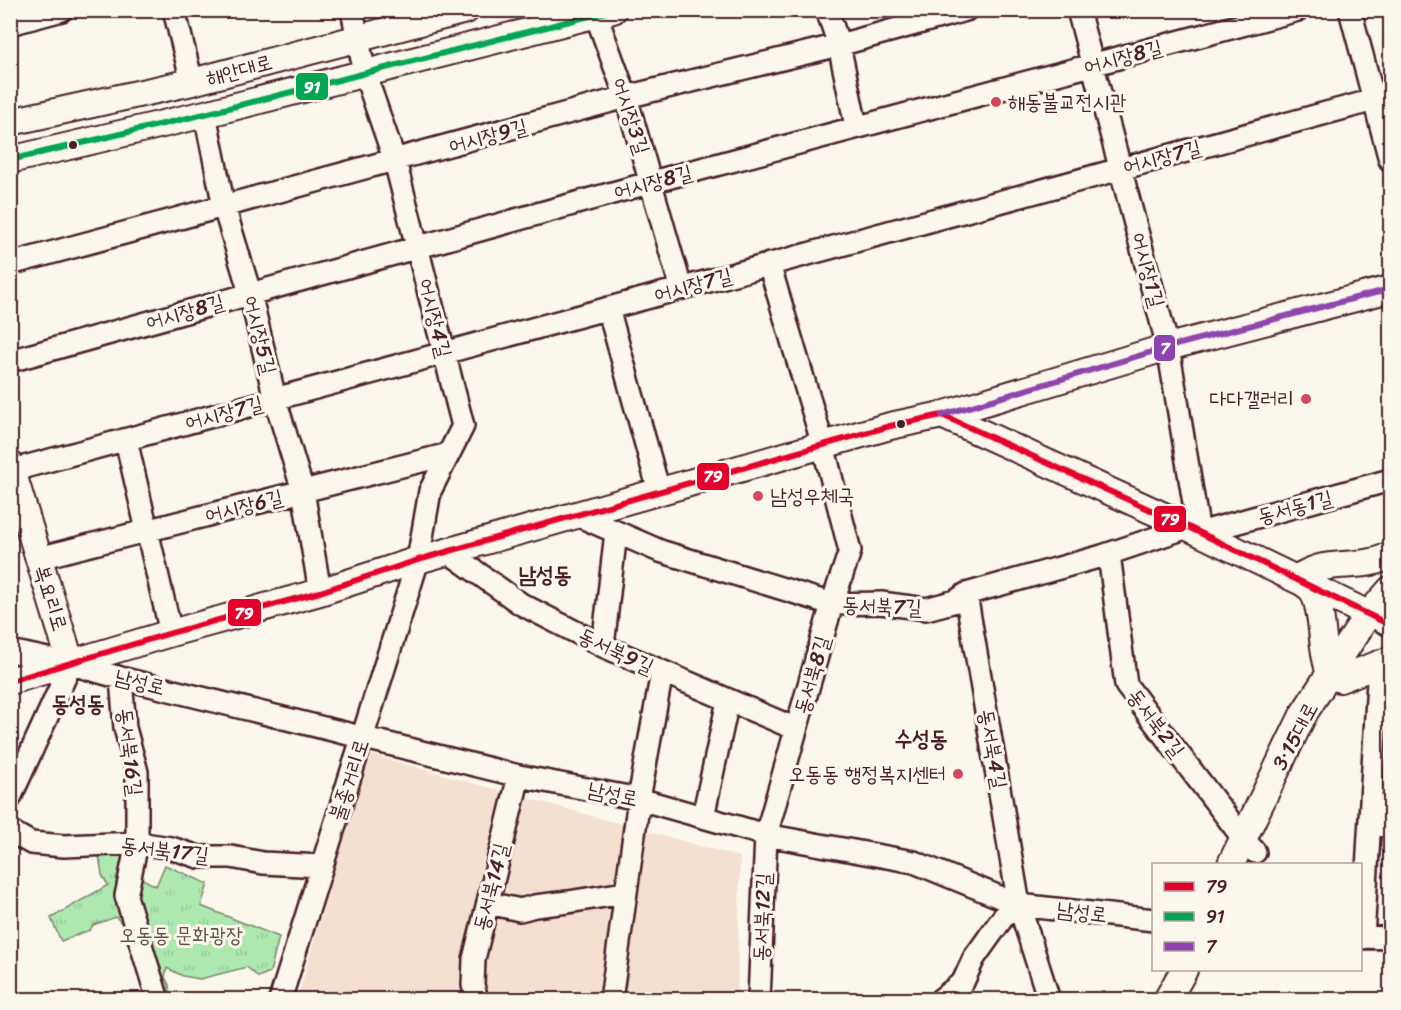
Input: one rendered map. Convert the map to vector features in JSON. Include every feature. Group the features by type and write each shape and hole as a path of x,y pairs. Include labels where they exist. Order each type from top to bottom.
{"main road":[{"name":"해안대로","path":"10,122 192,82 466,10"},
{"name":"해안대로","path":"10,160 205,114 605,13"},
{"path":"10,681 320,592 447,551 890,426 942,415 1168,347 1390,289"},
{"path":"942,415 1194,530 1380,620"},
{"name":"복요리로","path":"11,469 71,664"},
{"path":"1296,578 1320,568 1384,559 1390,555"},
{"path":"1296,578 1313,591 1321,624 1326,661 1335,676 1385,662"},
{"name":"3·15대로","path":"1232,863 1249,851 1305,713 1335,676 1365,619 1380,620 1390,590"},
{"path":"1167,999 1183,971"},
{"path":"1184,999 1199,971"}],"street":[{"path":"10,24 62,10"},
{"path":"174,10 192,82"},
{"name":"어시장4길","path":"352,10 365,74 395,161 463,426 430,491 418,560"},
{"path":"827,10 839,45 856,126"},
{"name":"어시장9길","path":"10,264 626,97 839,45 966,10"},
{"name":"어시장1길","path":"1078,10 1168,347 1194,530"},
{"name":"어시장8길","path":"10,361 856,126 1298,10"},
{"path":"1350,10 1382,97 1390,160"},
{"name":"어시장3길","path":"605,13 626,97 681,288"},
{"name":"어시장7길","path":"11,469 126,440 1382,97"},
{"name":"어시장5길","path":"205,114 224,207 250,293 275,399 303,491 320,592"},
{"name":"동서북8길","path":"766,835 831,604 850,551 823,445 769,264"},
{"path":"608,308 659,491"},
{"path":"126,440 171,633"},
{"name":"어시장6길","path":"39,558 449,454"},
{"name":"동서동1길","path":"1194,530 1390,480"},
{"name":"동서북7길","path":"577,515 660,550 831,604 881,603 926,609 956,601 966,594 1194,530"},
{"path":"603,646 616,532"},
{"name":"동서북9길","path":"447,551 520,604 603,646 796,729"},
{"name":"동서북2길","path":"1109,554 1126,685 1249,851"},
{"name":"불종거리로","path":"280,999 418,560"},
{"name":"동서북4길","path":"966,594 1019,905 1049,999"},
{"name":"남성로","path":"10,651 71,664 519,776 639,799 766,835 914,862 1019,905 1152,920"},
{"path":"1385,662 1380,824 1362,937 1390,938"},
{"path":"10,798 71,664"},
{"path":"611,999 624,893 662,672"},
{"name":"동서북16길","path":"121,678 125,728 137,772 137,843 126,896 158,999"},
{"path":"703,817 728,701"},
{"name":"동서북14길","path":"477,999 473,985 474,959 519,776"},
{"name":"동서북17길","path":"10,831 31,843 64,846 137,843 171,848 199,857 231,857 263,863 321,866"},
{"name":"동서북12길","path":"759,999 766,835"},
{"path":"488,903 520,910 624,893"},
{"path":"940,999 963,982 974,958 1004,916 1019,905"}],"shaded area":[{"path":"368,754 740,857 737,999 297,1000"}],"green space":[{"name":"오동동 문화광장","path":"130,847 131,873 156,886 165,865 208,884 201,906 279,937 270,972 258,977 247,967 200,979 183,976 167,968 165,977 170,993 165,998 131,934 116,917 93,925 90,930 61,941 51,918 108,885 102,875 98,848"}],"transit line":[{"name":"91","path":"10,160 205,114 613,10"},
{"name":"7","path":"942,415 1168,347 1390,289"},
{"name":"79","path":"10,681 320,592 418,560 890,426 942,415 1188,527 1390,625"}],"place":[{"name":"해동불교전시관","path":"996,102"},
{"name":"다다갤러리","path":"1306,399"},
{"name":"남성우체국","path":"758,496"},
{"name":"오동동 행정복지센터","path":"958,774"}],"district":[{"name":"남성동","path":"545,574"},
{"name":"동성동","path":"78,703"},
{"name":"수성동","path":"921,738"}]}
